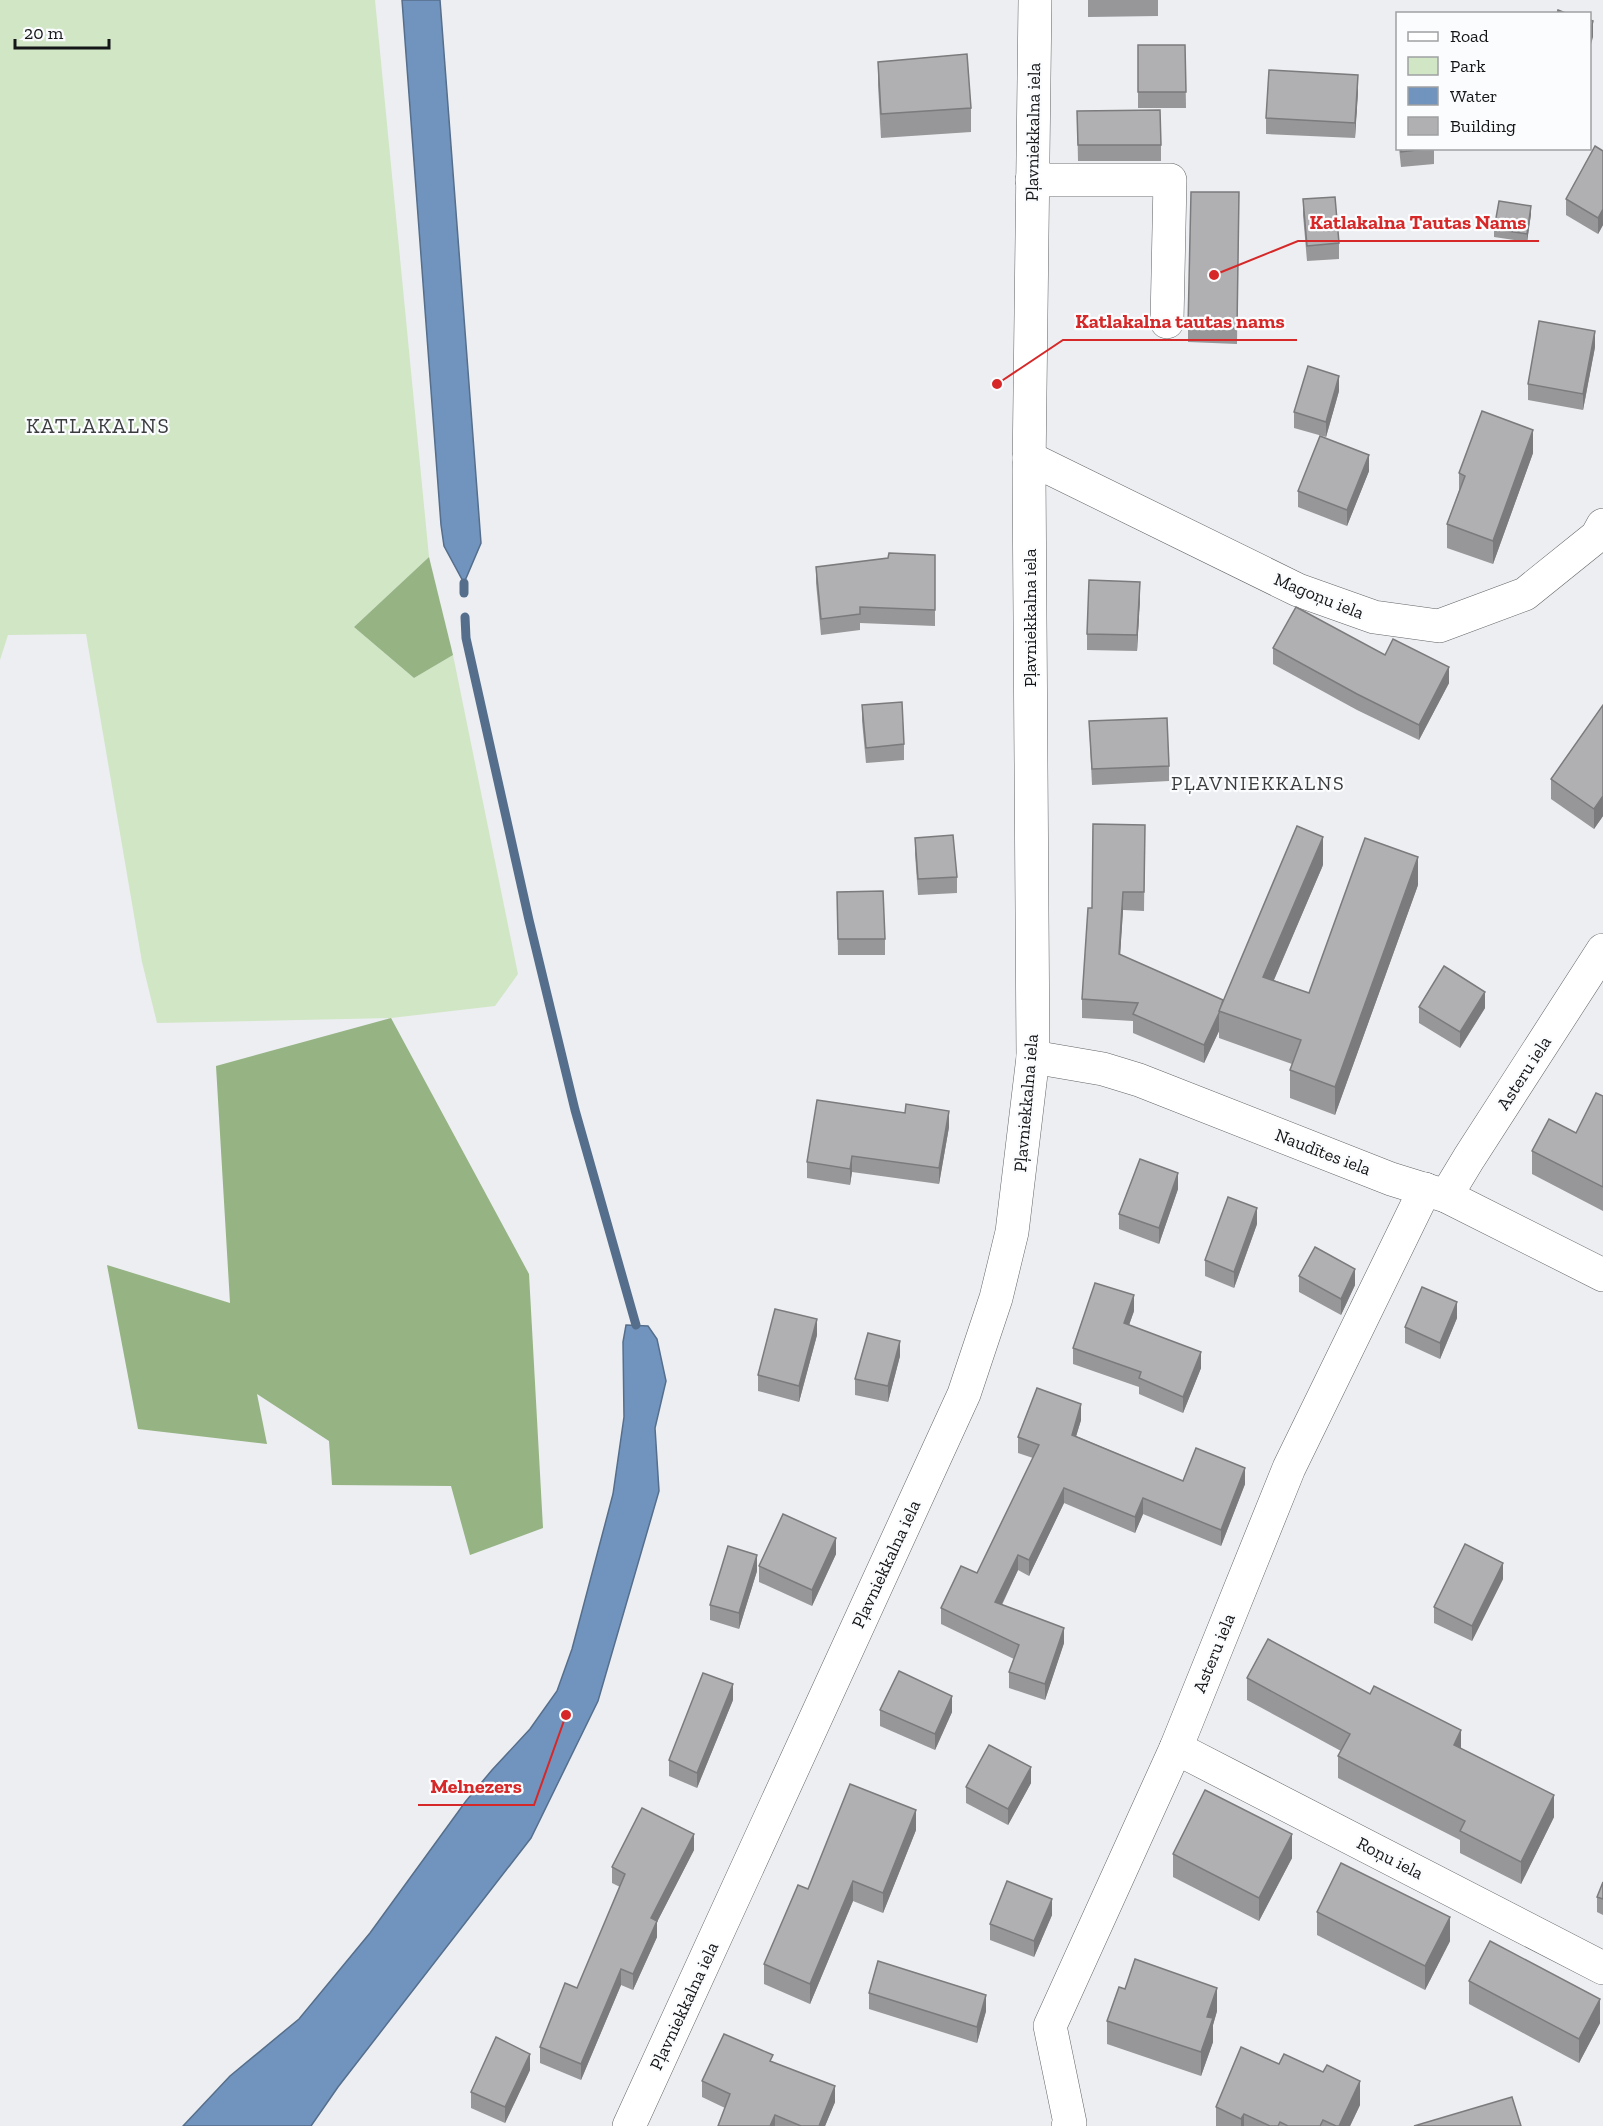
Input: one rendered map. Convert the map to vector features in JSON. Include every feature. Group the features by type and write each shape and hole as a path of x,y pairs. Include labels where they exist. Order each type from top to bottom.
{"street":[{"name":"Pļavniekkalna iela","path":"629,2126 964,1394 996,1298 1012,1232 1033,1057 1029,458 1035,0"},
{"path":"1032,180 1170,180 1167,322"},
{"name":"Magoņu iela","path":"1029,458 1298,590 1374,617 1439,626 1525,594 1597,536 1603,525"},
{"name":"Asteru iela","path":"1072,2125 1050,2026 1176,1748 1289,1468 1436,1193 1475,1148 1603,950"},
{"name":"Naudītes iela","path":"1033,1057 1103,1069 1139,1080 1391,1179 1436,1193 1603,1275"},
{"name":"Roņu iela","path":"1176,1748 1603,1968"}],"green space":[{"path":"0,0 375,0 429,557 354,627 414,678 453,655 518,974 495,1006 391,1018 157,1023 142,962 86,634 8,635 0,660"},
{"path":"429,557 453,655 414,678 354,627"},
{"path":"391,1018 529,1274 543,1528 470,1555 451,1486 332,1485 329,1441 257,1394 267,1444 138,1429 107,1265 230,1303 216,1066"}],"water":[{"path":"402,0 440,0 481,543 464,583 444,546 441,525"},
{"path":"626,1325 648,1326 657,1339 666,1381 655,1428 659,1491 598,1701 531,1838 338,2087 311,2126 183,2126 230,2076 299,2019 370,1933 466,1801 530,1729 557,1691 572,1649 613,1494 624,1417 623,1342"}],"building":[{"path":"1138,45 1185,45 1186,92 1138,92"},
{"path":"967,54 971,108 881,114 878,62"},
{"path":"1269,70 1358,75 1355,123 1266,118"},
{"path":"1160,110 1161,145 1078,145 1077,111"},
{"path":"1595,146 1603,151 1603,209 1598,218 1566,199"},
{"path":"1191,192 1239,192 1237,328 1188,327"},
{"path":"1335,197 1339,243 1307,246 1303,199"},
{"path":"1499,201 1531,206 1527,234 1494,229"},
{"path":"1539,321 1595,331 1583,394 1528,384"},
{"path":"1308,366 1339,376 1326,422 1294,412"},
{"path":"1482,411 1533,430 1493,541 1447,524 1465,476 1459,473"},
{"path":"1320,436 1369,455 1347,510 1298,491"},
{"path":"889,553 935,555 935,610 860,607 860,614 821,619 816,567 888,558"},
{"path":"1089,580 1140,582 1137,635 1087,634"},
{"path":"1296,607 1385,655 1393,639 1449,667 1419,725 1273,648"},
{"path":"902,702 904,744 866,748 862,705"},
{"path":"1603,705 1603,796 1594,809 1551,779"},
{"path":"1167,718 1169,766 1092,769 1089,721"},
{"path":"1093,824 1145,825 1144,892 1123,892 1119,954 1223,1000 1204,1045 1133,1014 1138,1003 1082,999 1088,908 1092,908"},
{"path":"1297,826 1323,837 1263,977 1309,993 1365,838 1418,857 1335,1087 1290,1070 1301,1040 1219,1011"},
{"path":"953,835 957,877 918,879 915,838"},
{"path":"883,891 885,939 838,939 837,892"},
{"path":"1444,966 1485,992 1460,1032 1419,1007"},
{"path":"1596,1093 1603,1096 1603,1187 1532,1151 1549,1119 1576,1133"},
{"path":"817,1100 905,1113 906,1104 949,1111 939,1168 852,1156 850,1169 807,1162"},
{"path":"1140,1159 1178,1173 1159,1228 1119,1214"},
{"path":"1228,1197 1257,1208 1234,1272 1205,1260"},
{"path":"1315,1247 1355,1269 1341,1299 1299,1276"},
{"path":"1095,1283 1134,1295 1124,1323 1201,1352 1183,1397 1139,1378 1141,1372 1073,1348"},
{"path":"1422,1287 1457,1302 1440,1343 1405,1327"},
{"path":"775,1309 817,1319 799,1386 758,1375"},
{"path":"868,1333 900,1341 888,1386 855,1379"},
{"path":"1037,1388 1081,1404 1072,1435 1183,1481 1196,1448 1245,1468 1221,1530 1143,1498 1135,1517 1064,1488 1029,1560 1018,1555 995,1602 1064,1628 1045,1684 1009,1672 1019,1645 941,1608 961,1566 977,1573 1039,1445 1018,1437"},
{"path":"783,1514 836,1538 812,1590 759,1566"},
{"path":"1465,1544 1503,1563 1472,1626 1434,1607"},
{"path":"728,1546 757,1555 739,1613 710,1605"},
{"path":"1268,1639 1370,1694 1374,1686 1461,1730 1454,1745 1554,1795 1521,1862 1460,1831 1465,1821 1338,1756 1350,1734 1247,1678"},
{"path":"899,1671 952,1696 935,1734 880,1710"},
{"path":"703,1673 733,1684 697,1773 669,1760"},
{"path":"989,1745 1031,1767 1008,1809 966,1787"},
{"path":"850,1784 916,1810 883,1893 853,1881 810,1984 764,1964 798,1885 808,1889"},
{"path":"1205,1790 1292,1834 1259,1898 1173,1854"},
{"path":"642,1808 694,1834 651,1918 657,1921 633,1974 621,1969 581,2064 540,2047 565,1983 577,1988 625,1874 612,1867"},
{"path":"1341,1863 1450,1917 1425,1966 1317,1912"},
{"path":"1007,1881 1052,1899 1034,1941 990,1924"},
{"path":"1603,1882 1603,1899 1597,1897"},
{"path":"1490,1941 1600,1999 1579,2039 1469,1981"},
{"path":"1135,1959 1217,1988 1207,2017 1213,2018 1201,2052 1107,2021 1119,1987 1125,1989"},
{"path":"878,1961 986,1995 977,2027 869,1993"},
{"path":"724,2034 773,2055 770,2061 835,2086 819,2126 801,2126 775,2115 770,2126 718,2126 730,2094 702,2081"},
{"path":"496,2037 530,2054 505,2107 471,2092"},
{"path":"1241,2047 1279,2064 1284,2054 1323,2072 1327,2065 1360,2081 1339,2126 1323,2120 1320,2126 1288,2126 1280,2122 1278,2126 1270,2126 1244,2114 1241,2119 1216,2107"},
{"path":"1512,2097 1521,2126 1414,2126"}],"waterway":[{"path":"464,583 464,593"},
{"path":"465,617 466,638 529,920 575,1110 636,1325"}],"place":[{"name":"Katlakalna Tautas Nams","path":"1214,275"},
{"name":"Katlakalna tautas nams","path":"997,384"},
{"name":"Melnezers","path":"566,1715"}],"district":[{"name":"KATLAKALNS","path":"98,425"},
{"name":"PĻAVNIEKKALNS","path":"1258,783"}]}
